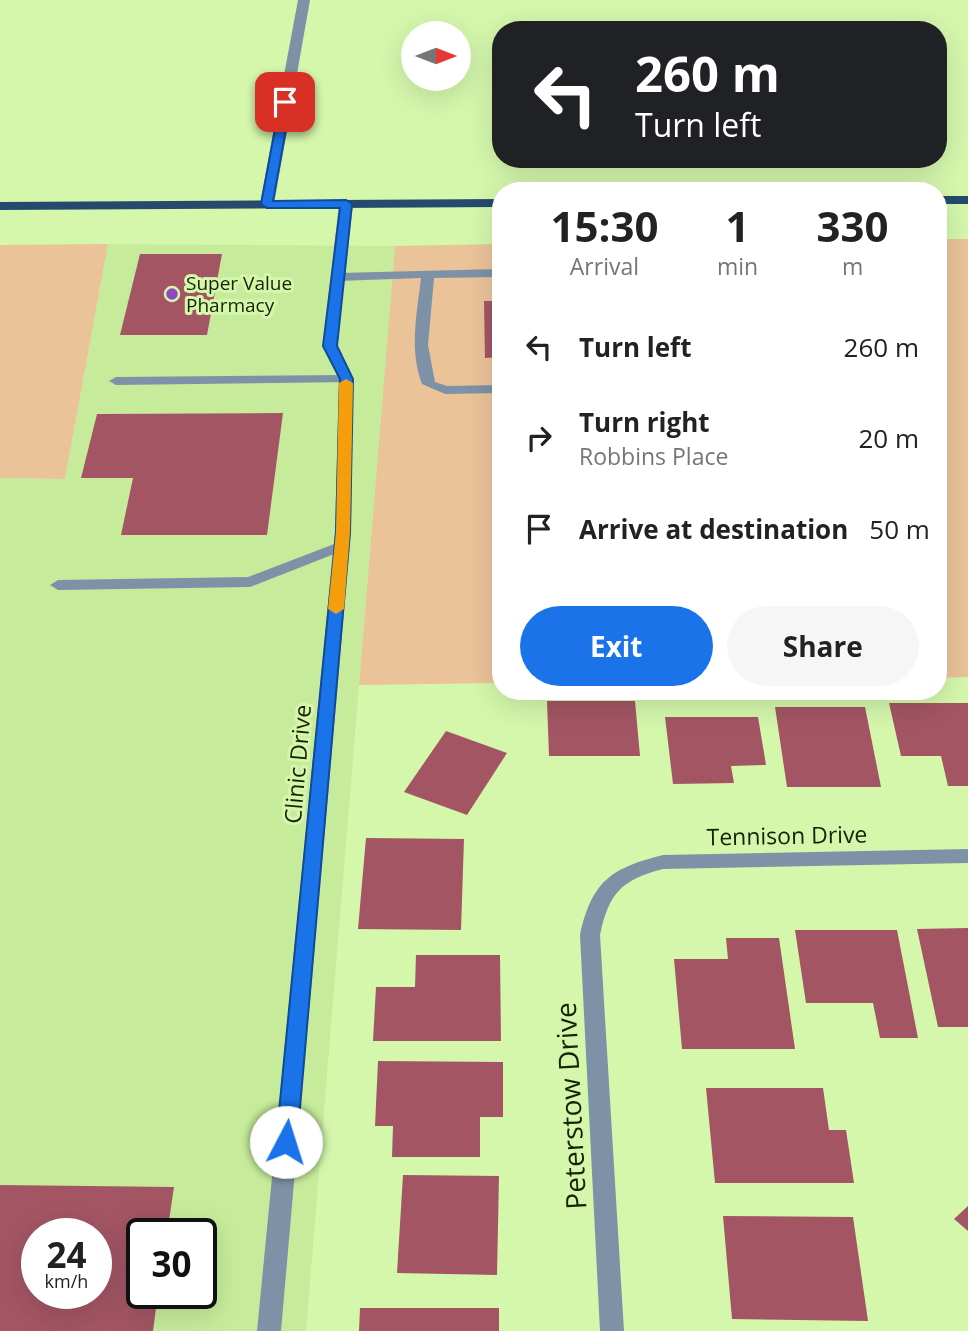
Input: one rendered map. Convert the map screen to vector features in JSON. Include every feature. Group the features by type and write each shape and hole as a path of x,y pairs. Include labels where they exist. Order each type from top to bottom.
{"main road":[{"path":"947,200 968,200"},
{"path":"0,206 492,203"}],"street":[{"path":"267,204 303,0"},
{"name":"Clinic Drive","path":"269,1331 342,546 346,379 330,346 346,204"},
{"name":"Tennison Drive","path":"612,883 637,868 663,862 968,856"},
{"name":"Peterstow Drive","path":"612,883 595,906 590,935 612,1331"}],"lane":[{"path":"338,277 492,273"},
{"path":"428,274 422,329 423,373 429,384 445,390 492,388"},
{"path":"116,381 346,379"},
{"path":"58,585 250,582 342,546"}],"shaded area":[{"path":"947,239 968,239 968,677 947,678"},
{"path":"108,244 395,246 306,1331 0,1331 0,478 65,479"},
{"path":"108,244 65,479 0,478 0,245"},
{"path":"492,244 492,683 359,685 395,246"}],"building":[{"name":"Super Value Pharmacy","path":"140,254 222,254 207,335 120,335"},
{"path":"484,301 492,301 492,358 485,358"},
{"path":"283,413 267,535 121,535 133,478 81,478 97,414"},
{"path":"547,701 635,701 640,756 549,756"},
{"path":"889,703 968,703 968,786 948,786 941,756 901,756"},
{"path":"775,707 865,707 881,787 787,787"},
{"path":"665,717 758,717 766,765 731,766 734,783 673,784"},
{"path":"446,731 507,753 467,815 404,792"},
{"path":"366,838 464,839 461,930 358,929"},
{"path":"968,928 968,1027 938,1027 917,929"},
{"path":"795,930 897,930 918,1038 880,1038 873,1003 806,1003"},
{"path":"726,938 779,938 795,1049 682,1049 674,959 728,959"},
{"path":"416,955 500,955 501,1041 373,1041 376,987 415,987"},
{"path":"378,1061 503,1062 503,1117 480,1117 480,1157 392,1157 393,1126 375,1126"},
{"path":"706,1088 823,1088 829,1130 846,1130 854,1183 715,1183"},
{"path":"403,1175 499,1176 497,1275 397,1273"},
{"path":"0,1185 174,1187 169,1218 126,1218 126,1309 156,1309 153,1331 0,1331"},
{"path":"968,1206 968,1231 954,1219"},
{"path":"723,1216 853,1217 868,1321 732,1319"},
{"path":"360,1308 499,1308 499,1331 359,1331"}],"slow traffic":[{"path":"336,609 343,532 346,383"}],"place":[{"name":"Super Value Pharmacy","path":"172,294"}],"route":[{"path":"285,102 267,204 346,204 330,346 346,379 343,532 286,1142"}]}
